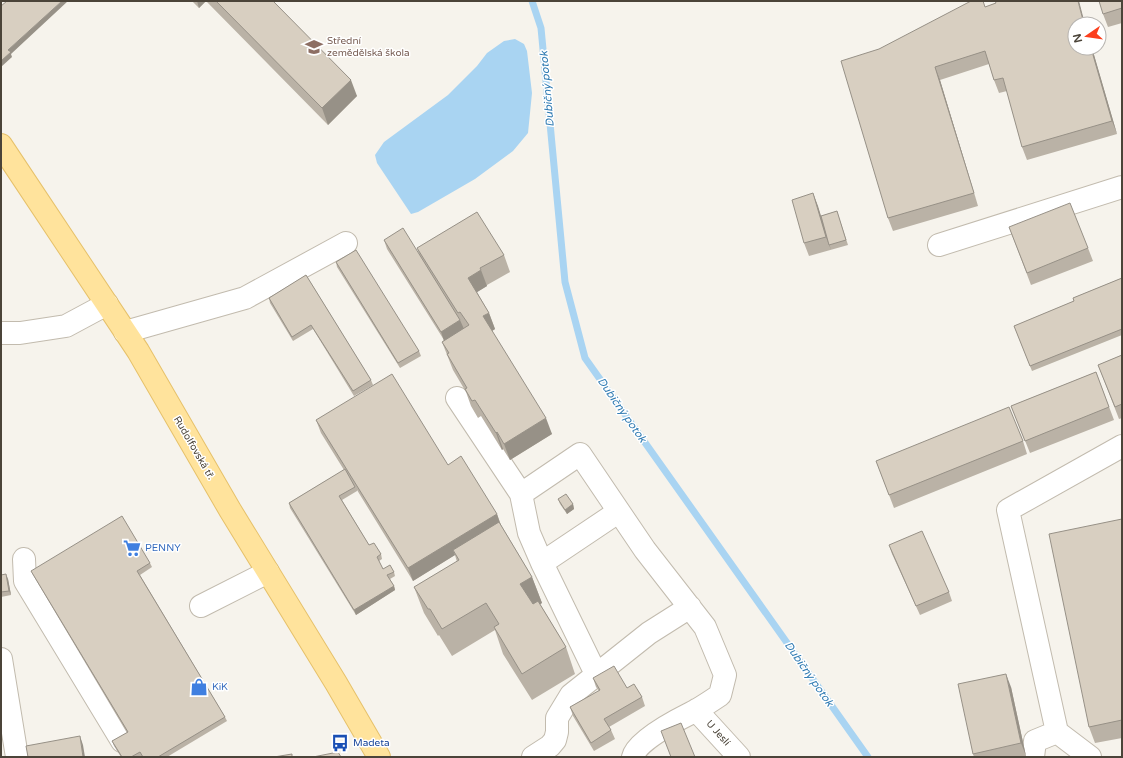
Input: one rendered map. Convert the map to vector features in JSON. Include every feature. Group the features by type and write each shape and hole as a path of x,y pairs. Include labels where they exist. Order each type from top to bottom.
{"main road":[{"name":"Rudolfovská tř.","path":"1,145 138,351 230,510 379,757"}],"street":[{"path":"939,245 1122,187"},
{"path":"125,332 245,298 346,243"},
{"path":"1,333 20,333 66,326 107,304"},
{"path":"457,398 521,494 529,532 542,563 596,674"},
{"path":"1090,757 1057,732 1008,510 1122,446"},
{"path":"521,494 580,454 644,550 705,627 725,675 720,695 696,710 681,717 644,742 634,753 633,757"},
{"path":"542,563 618,512"},
{"path":"24,559 25,581 122,741"},
{"path":"201,606 268,572"},
{"path":"533,757 550,746 555,740 557,732 557,718 571,695 649,633 690,607"},
{"path":"1,659 17,757"},
{"name":"U Jeslí","path":"696,710 739,757"},
{"path":"1033,757 1035,741 1057,732"}],"water":[{"path":"515,39 524,44 527,51 532,93 528,133 513,151 475,179 418,212 411,214 377,163 375,155 384,142 448,95 477,66 487,53 504,41"}],"building":[{"path":"7,1 62,1 8,50 11,52 1,61 1,6"},
{"path":"216,1 273,1 351,80 322,108"},
{"path":"971,1 983,1 985,7 996,3 995,1 1078,1 1082,16 1067,16 1067,56 1093,56 1112,121 1022,147 1003,78 994,80 985,51 935,67 974,193 888,218 841,61 879,49"},
{"path":"1099,1 1122,1 1122,8 1103,14"},
{"path":"813,193 826,237 804,243 792,200"},
{"path":"1070,203 1088,248 1027,273 1009,227"},
{"path":"837,211 846,240 829,245 821,216"},
{"path":"477,212 504,255 480,268 481,270 468,278 489,313 483,316 546,418 504,444 475,400 472,401 465,389 467,388 447,354 449,353 442,342 469,325 460,312 458,313 417,248"},
{"path":"403,228 460,320 441,332 384,240"},
{"path":"356,250 419,351 398,363 336,262"},
{"path":"306,275 371,380 353,391 311,325 292,337 269,298"},
{"path":"1122,278 1122,329 1030,366 1014,326 1074,301 1073,298"},
{"path":"1122,355 1122,404 1115,407 1098,365"},
{"path":"1096,372 1109,407 1025,441 1011,406"},
{"path":"392,374 448,465 461,456 497,514 408,568 316,420"},
{"path":"1009,407 1023,441 889,495 876,461"},
{"path":"345,469 355,487 339,496 369,545 374,543 381,554 377,557 383,569 390,565 394,572 387,575 394,586 354,610 289,503"},
{"path":"566,494 573,504 565,510 558,499"},
{"path":"122,516 150,563 137,571 225,717 158,757 143,757 140,752 131,757 122,757 112,741 128,732 31,571"},
{"path":"1122,519 1122,720 1089,727 1049,534"},
{"path":"499,522 532,577 520,584 533,604 538,601 566,647 522,674 494,627 499,624 486,603 442,629 414,587 459,560 453,550"},
{"path":"922,531 949,592 916,606 889,545"},
{"path":"6,574 9,591 1,592 1,575"},
{"path":"614,666 627,688 634,684 642,697 604,719 611,730 591,743 570,707 600,690 593,678"},
{"path":"1006,674 1021,743 973,754 958,684"},
{"path":"681,723 695,757 671,757 661,731"},
{"path":"80,736 83,757 28,757 26,746"},
{"path":"338,752 341,757 313,757"},
{"path":"292,754 292,757 274,757"}],"waterway":[{"name":"Dubičný potok","path":"532,1 541,28 565,282 585,358 868,757"}],"place":[{"name":"Střední zemědělská škola","path":"314,47"},
{"name":"PENNY","path":"132,548"},
{"name":"KiK","path":"199,687"},
{"name":"Madeta","path":"340,743"}]}
